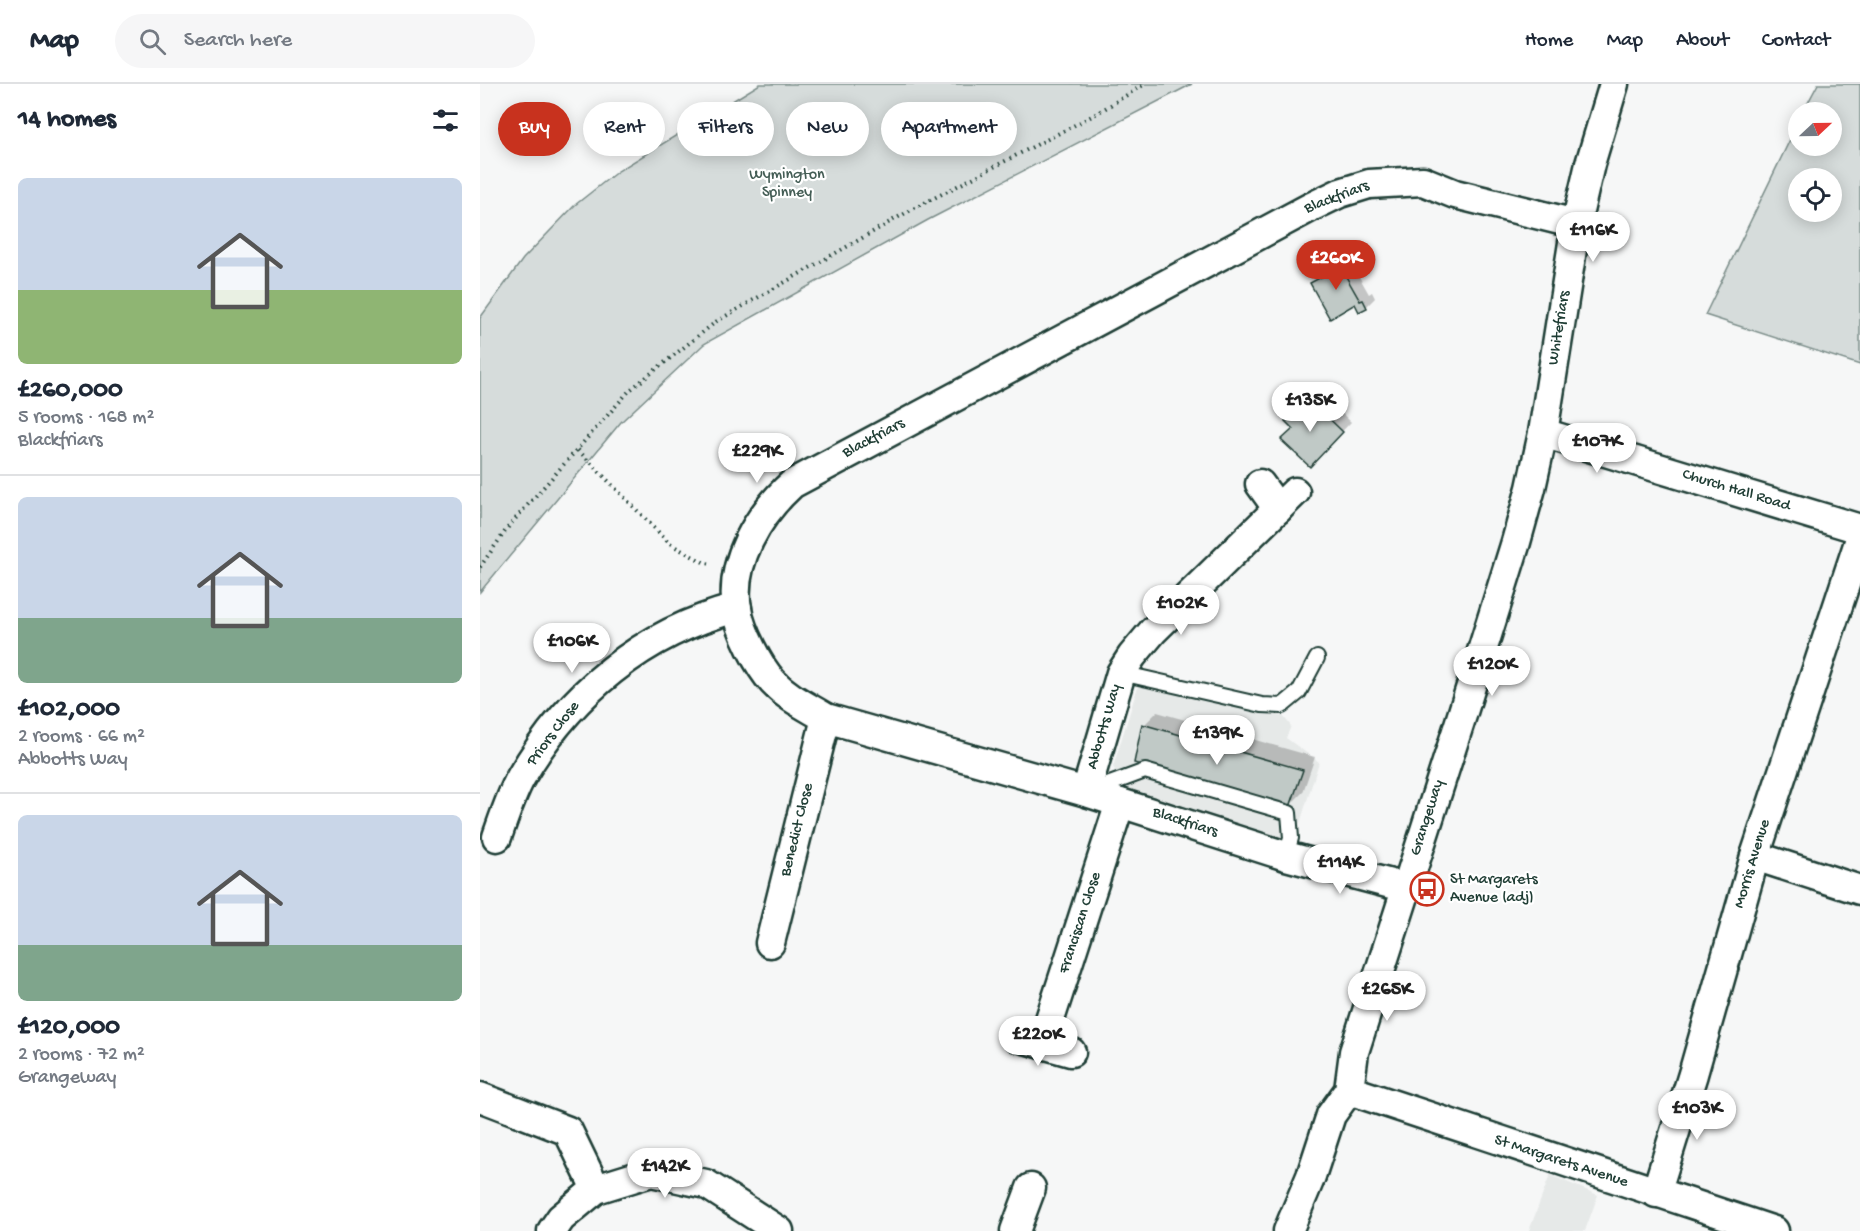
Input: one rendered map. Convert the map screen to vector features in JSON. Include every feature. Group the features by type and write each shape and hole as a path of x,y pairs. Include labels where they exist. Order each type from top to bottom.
{"street":[{"name":"Whitefriars","path":"1543,433 1576,224 1590,164 1614,84"},
{"name":"Blackfriars","path":"1406,888 1286,856 1086,792 826,718 789,696 773,682 759,664 744,634 737,608 740,564 763,515 775,499 792,484 1340,193 1369,184 1423,181 1455,194 1576,224"},
{"name":"Church Hall Road","path":"1543,433 1860,529"},
{"name":"Grangeway","path":"1288,1231 1311,1176 1332,1115 1349,1090 1354,1052 1516,542 1543,433"},
{"name":"Abbotts Way","path":"1086,792 1121,673 1132,656 1153,631 1287,501 1260,484"},
{"name":"Morris Avenue","path":"1656,1193 1693,1074 1755,856 1860,539"},
{"name":"Priors Close","path":"497,837 520,779 566,712 593,686 623,661 658,640 709,615 737,608"},
{"name":"Benedict Close","path":"770,943 826,718"},
{"name":"Franciscan Close","path":"1071,1052 1030,1040 1120,803"},
{"path":"1755,856 1860,890"},
{"name":"St Margarets Avenue","path":"1349,1090 1773,1231"},
{"path":"480,1097 568,1131 596,1189"},
{"path":"552,1231 561,1218 596,1189 651,1172 706,1184 779,1231"},
{"path":"1015,1231 1031,1188"}],"lane":[{"path":"1121,673 1262,705 1282,706 1299,692 1317,658"},
{"path":"1086,792 1145,771 1289,813 1291,838 1286,856"}],"path":[{"path":"480,567 509,526 630,390 717,321 911,210 1094,115 1145,84"},
{"path":"578,450 670,544 705,563 740,564"}],"shaded area":[{"path":"1138,686 1283,716 1291,726 1286,738 1319,762 1296,836 1282,838 1143,799 1126,789 1113,767"},
{"path":"1550,1175 1598,1195 1585,1231 1529,1231"}],"green space":[{"name":"Wymington Spinney","path":"760,84 1192,84 928,220 704,344 621,422 480,592 480,318 523,259 575,205 618,171 642,156 665,156 665,142 677,135 677,156 774,156 774,102 731,102"},
{"path":"1818,84 1860,84 1860,365 1705,315 1788,144 1788,156 1842,156 1842,102 1808,102"}],"building":[{"path":"1336,259 1360,301 1363,300 1367,308 1359,312 1355,304 1330,319 1310,283 1327,274 1323,267"},
{"path":"1308,398 1343,432 1310,467 1281,440 1293,429 1285,421"},
{"path":"1142,724 1303,770 1290,807 1134,763"}],"place":[{"name":"St Margarets Avenue (adj)","path":"1427,889"}]}
